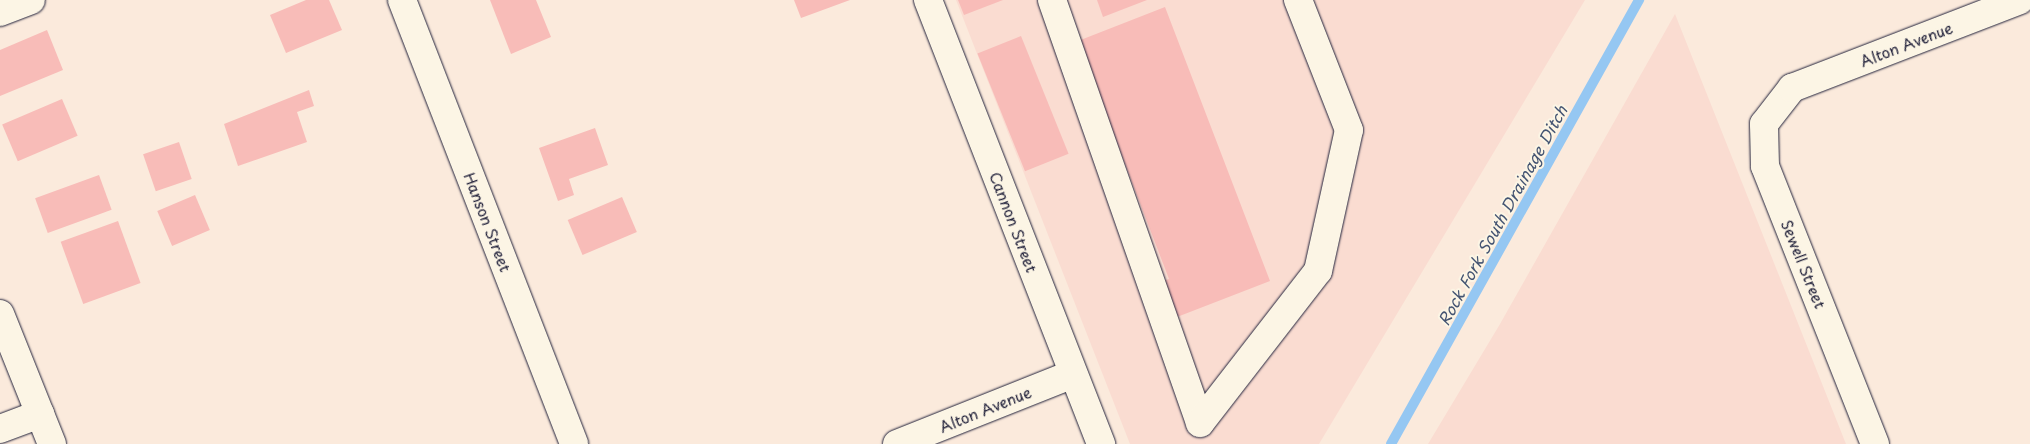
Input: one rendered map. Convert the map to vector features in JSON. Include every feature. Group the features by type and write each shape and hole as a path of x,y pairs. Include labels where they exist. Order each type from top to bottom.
{"street":[{"path":"0,12 31,0"},
{"name":"Hanson Street","path":"402,0 574,444"},
{"name":"Cannon Street","path":"928,0 1101,444"},
{"path":"1052,0 1200,423 1318,271 1349,130 1298,0"},
{"name":"Alton Avenue","path":"1792,88 2020,0"},
{"name":"Sewell Street","path":"1792,88 1764,124 1765,166 1875,444"},
{"path":"0,314 52,444"},
{"name":"Alton Avenue","path":"897,444 1073,374"},
{"path":"0,429 40,414"}],"shaded area":[{"path":"956,0 1585,0 1319,444 1130,444"},
{"path":"1675,14 1846,444 1428,444 1500,324"}],"building":[{"path":"306,0 329,0 342,30 286,53 270,15"},
{"path":"490,0 536,0 551,37 511,54"},
{"path":"794,0 850,0 801,18"},
{"path":"958,0 1003,0 964,15"},
{"path":"1097,0 1147,0 1103,17"},
{"path":"1165,7 1270,281 1177,317 1163,281 1169,279 1078,41"},
{"path":"47,30 63,70 0,96 0,50"},
{"path":"1021,36 1069,154 1025,171 977,54"},
{"path":"309,90 314,106 297,112 307,142 238,166 224,124"},
{"path":"62,99 78,136 18,161 2,124"},
{"path":"595,128 608,165 569,179 574,195 558,201 539,148"},
{"path":"179,142 192,179 156,191 143,154"},
{"path":"99,175 112,210 48,233 35,198"},
{"path":"195,195 210,230 172,246 157,211"},
{"path":"622,197 637,232 583,255 568,220"},
{"path":"118,221 141,283 83,304 61,242"}],"waterway":[{"name":"Rock Fork South Drainage Ditch","path":"1391,444 1639,0"}]}
